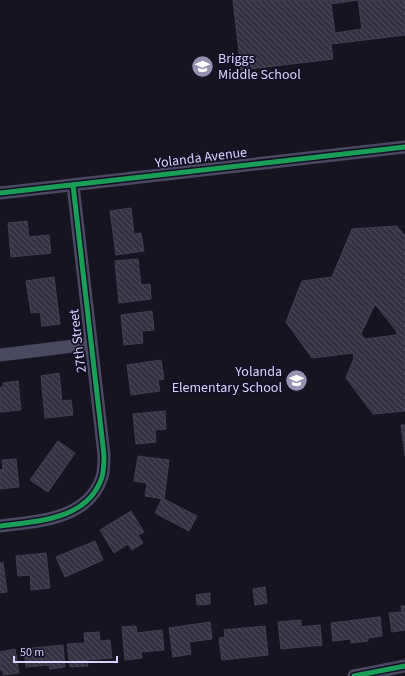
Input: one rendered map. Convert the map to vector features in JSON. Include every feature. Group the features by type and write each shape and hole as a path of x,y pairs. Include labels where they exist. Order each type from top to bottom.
{"street":[{"name":"Yolanda Avenue","path":"0,193 405,147"},
{"name":"27th Street","path":"0,526 55,518 77,509 95,493 103,475 104,455 90,344 73,185"},
{"path":"0,355 90,344"},
{"path":"354,676 405,666"}],"building":[{"path":"233,0 357,0 331,4 335,33 362,29 358,0 405,0 405,35 331,44 333,59 241,70"},
{"path":"131,208 134,234 141,233 144,251 116,255 110,211"},
{"path":"27,221 29,237 49,235 51,253 11,257 8,223"},
{"path":"397,226 405,236 405,411 373,414 346,378 354,358 353,353 312,358 286,322 302,281 332,277 352,229","holes":["375,304 397,332 396,335 365,339 361,334"]},
{"path":"138,259 141,285 150,284 151,299 119,303 115,261"},
{"path":"54,277 60,324 42,326 40,312 31,313 26,281"},
{"path":"152,311 154,330 142,331 143,343 124,345 121,315"},
{"path":"161,360 164,379 158,380 160,391 131,395 127,365"},
{"path":"59,373 62,401 71,400 73,415 45,418 41,376"},
{"path":"18,381 21,410 0,412 0,387 3,387 3,383"},
{"path":"165,411 166,429 155,430 156,442 136,444 133,414"},
{"path":"401,425 405,425 405,456"},
{"path":"58,441 75,453 48,492 30,480"},
{"path":"138,456 169,460 164,499 145,496 147,483 134,481"},
{"path":"16,459 19,487 0,489 0,470 3,469 2,460"},
{"path":"162,498 197,516 189,531 155,513"},
{"path":"131,511 144,532 138,535 143,543 132,550 128,544 114,553 100,530"},
{"path":"95,541 103,560 65,577 56,557"},
{"path":"46,553 50,588 31,590 30,575 18,576 16,556"},
{"path":"3,562 7,592 0,593 0,563"},
{"path":"265,587 267,603 255,605 253,589"},
{"path":"210,593 210,604 197,605 196,595"},
{"path":"401,606 405,606 405,630 392,632 389,613 402,612"},
{"path":"380,617 382,636 368,638 368,641 351,643 351,639 333,641 331,623"},
{"path":"301,620 301,627 320,625 322,645 281,649 278,622"},
{"path":"210,622 212,639 189,642 191,654 173,657 169,628"},
{"path":"136,626 137,633 162,630 164,650 141,652 142,658 125,660 122,627"},
{"path":"265,626 268,655 222,660 219,638 225,637 224,630"},
{"path":"99,632 100,641 110,640 112,658 87,660 88,666 70,667 67,644 85,643 84,633"},
{"path":"63,645 65,667 50,669 49,665 26,667 24,649"},
{"path":"15,649 19,673 3,675 3,670 0,670 0,652"}],"cycle path":[{"path":"0,193 405,147"},
{"path":"0,526 45,520 74,510 86,502 95,491 103,474 104,455 73,185"},
{"path":"354,676 405,666"}],"place":[{"name":"Briggs Middle School","path":"202,67"},
{"name":"Yolanda Elementary School","path":"297,380"}]}
